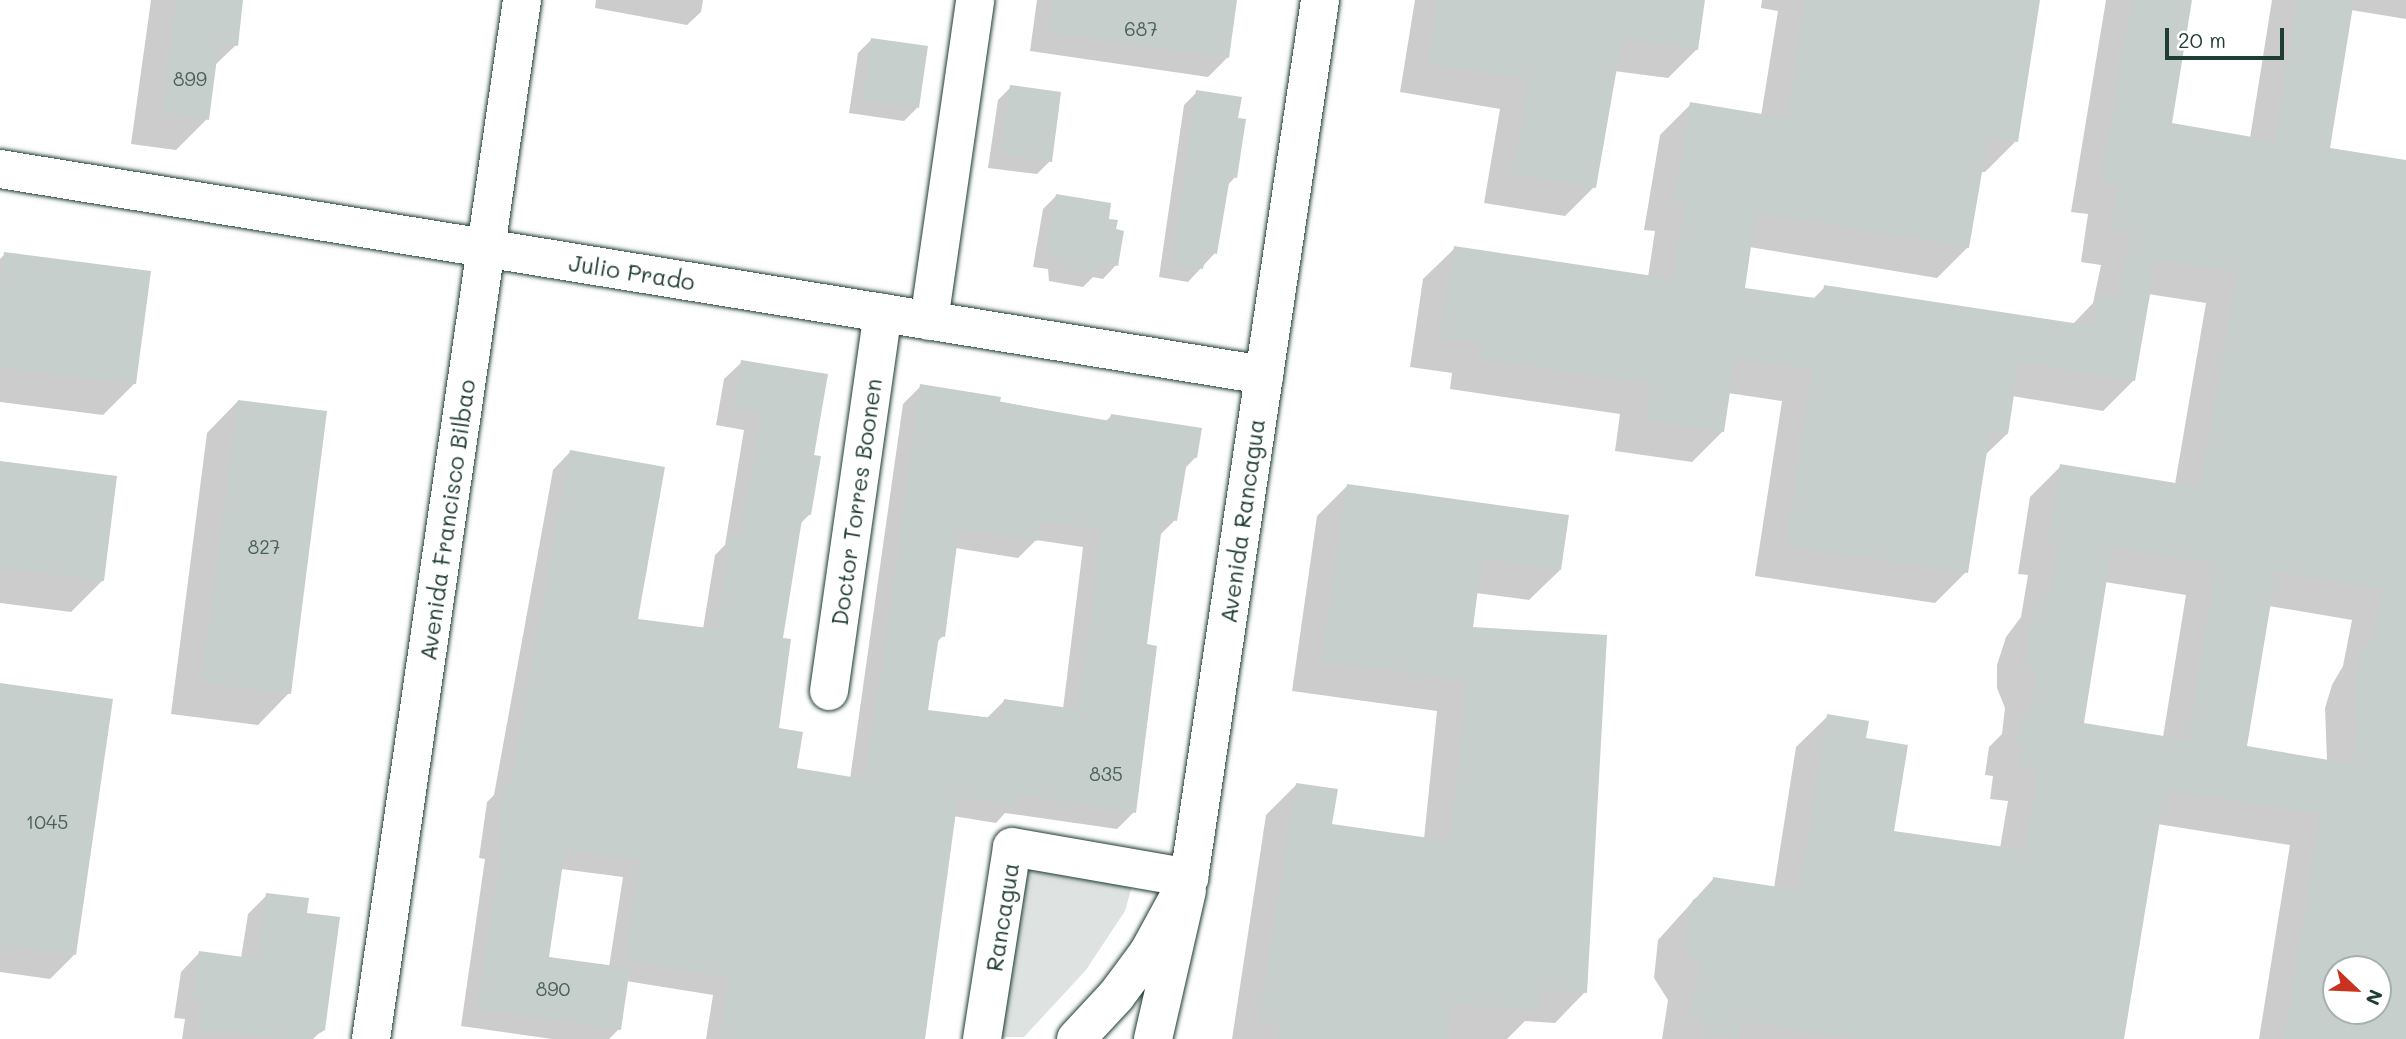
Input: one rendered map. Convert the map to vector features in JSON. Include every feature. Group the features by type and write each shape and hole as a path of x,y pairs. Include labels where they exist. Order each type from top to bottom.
{"street":[{"name":"Avenida Francisco Bilbao","path":"371,1039 522,0"},
{"path":"929,321 975,0"},
{"name":"Avenida Rancagua","path":"1153,1039 1189,878 1320,0"},
{"name":"Julio Prado","path":"0,169 1264,375"},
{"name":"Doctor Torres Boonen","path":"830,691 883,313"},
{"name":"Rancagua","path":"982,1039 1013,847 1189,878"},
{"path":"1076,1039 1115,996 1148,953 1189,878"}],"shaded area":[{"path":"1030,869 1132,886 1125,911 1086,970 1024,1037 998,1037 1020,895"}],"building":[{"path":"177,0 243,0 238,46 219,43 209,120 162,113"},
{"path":"1053,0 1237,0 1229,58 1048,32"},
{"path":"1438,0 1705,0 1698,50 1622,39 1596,188 1513,174 1528,80 1428,63"},
{"path":"1805,0 2040,0 2018,142 1988,137 1969,248 1756,212 1745,288 1822,299 1824,285 2093,326 2098,296 2118,300 2131,234 2111,231 2118,184 2101,181 2131,0 2192,0 2172,123 2275,141 2297,0 2354,0 2330,148 2406,160 2406,1039 2284,1039 2320,814 2165,790 2124,1039 1853,1039 1741,1021 1738,1039 1706,1034 1708,1024 1698,1022 1699,1016 1691,1015 1699,968 1685,946 1689,908 1693,900 1712,887 1713,877 1799,890 1827,714 1869,721 1866,738 1908,745 1894,831 2025,850 2038,771 2020,768 2023,745 2015,744 2020,714 2030,715 2036,676 2027,657 2028,632 2036,604 2051,584 2058,545 2048,543 2060,464 2200,487 2237,272 2156,260 2135,381 2019,362 2008,434 1990,432 1968,573 1786,546 1812,370 1735,359 1724,432 1645,420 1650,384 1480,359 1483,343 1440,337 1454,246 1673,279 1685,201 1675,199 1690,102 1786,118","holes":["2112,547 2216,564 2188,740 2084,723","2276,572 2382,589 2374,633 2362,652 2355,676 2354,701 2359,720 2352,764 2247,746"]},
{"path":"871,38 928,46 919,108 862,100"},
{"path":"1010,85 1061,92 1052,162 1001,155"},
{"path":"1196,90 1242,97 1238,118 1246,119 1237,178 1230,177 1217,254 1206,252 1203,269 1172,264"},
{"path":"1056,194 1111,203 1109,219 1118,220 1116,229 1124,231 1118,266 1100,263 1098,274 1062,268 1061,256 1046,254"},
{"path":"4,252 151,271 136,384 0,368 0,289"},
{"path":"741,360 828,374 814,455 821,456 811,515 803,513 783,638 791,639 779,728 803,732 797,768 864,779 884,654 920,384 1001,397 1000,402 1110,421 1111,414 1202,428 1197,458 1188,456 1177,521 1163,518 1147,644 1157,646 1136,813 1017,795 1015,806 958,797 925,1039 719,1039 729,978 624,961 640,860 565,850 549,957 630,968 621,1030 477,1009 502,842 496,841 503,783 510,784 570,450 665,467 638,619 716,629 732,536 740,537 761,413 732,408","holes":["1041,521 1100,530 1093,603 1077,709 1004,699 1001,719 928,710 939,636 945,637 959,529 1037,541"]},
{"path":"238,400 327,411 291,694 201,683"},
{"path":"0,461 117,476 104,581 0,568"},
{"path":"1347,484 1569,515 1561,570 1482,559 1473,627 1607,635 1587,993 1539,990 1538,1010 1451,1005 1445,1039 1277,1039 1280,1025 1259,1021 1296,783 1338,789 1332,824 1450,841 1467,681 1321,661"},
{"path":"0,683 113,699 76,955 0,945"},
{"path":"266,893 309,898 307,913 340,917 325,1030 310,1039 280,1039 200,1028 203,1001 192,999 199,951 257,959"}]}
